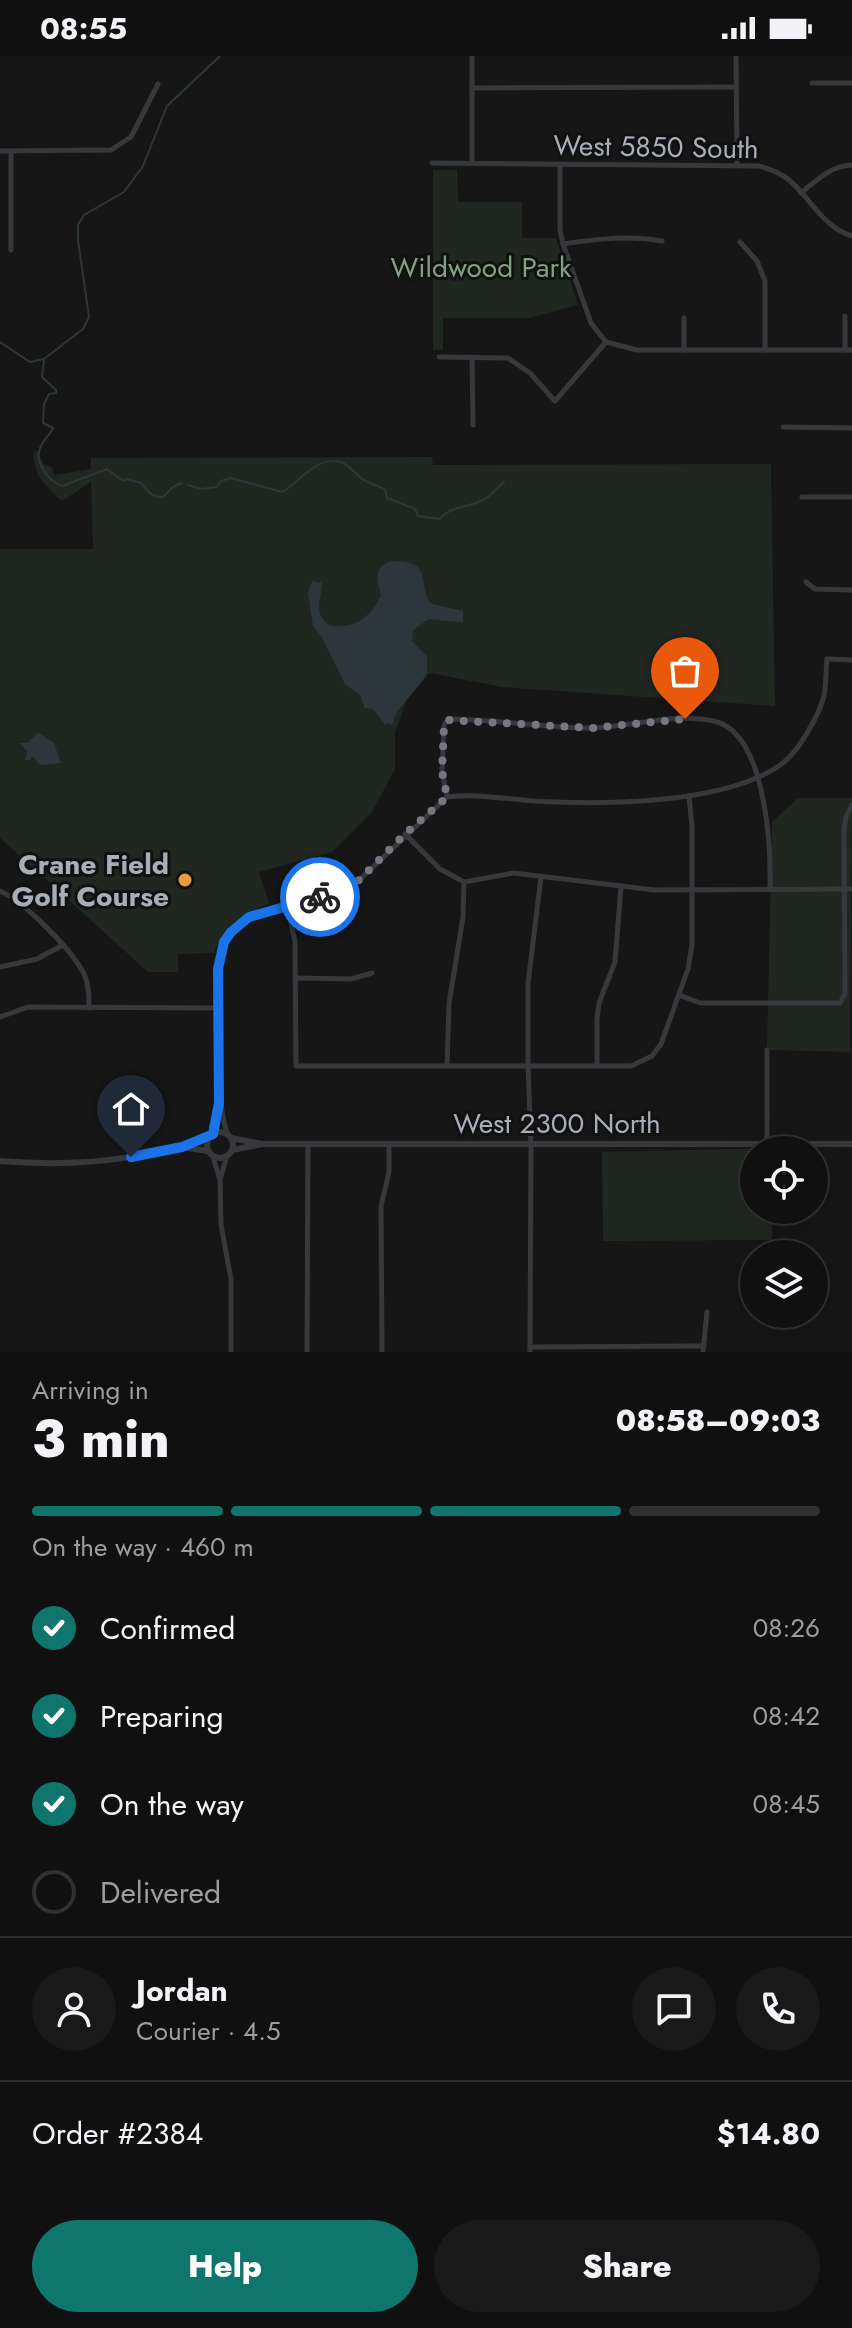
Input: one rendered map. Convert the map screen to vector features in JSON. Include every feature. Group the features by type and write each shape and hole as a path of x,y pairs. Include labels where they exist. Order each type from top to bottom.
{"street":[{"path":"472,56 472,163"},
{"path":"736,56 737,164"},
{"path":"812,83 852,83"},
{"path":"0,151 111,150 131,137 158,84"},
{"path":"472,88 736,87"},
{"path":"11,151 11,250"},
{"name":"West 5850 South","path":"432,163 737,164 774,170 789,180 834,229 852,236"},
{"path":"560,164 560,230 563,244 591,323 606,342 637,350 848,350 845,316"},
{"path":"801,193 836,166 852,165"},
{"path":"563,244 593,239 643,238 662,241"},
{"path":"740,242 757,261 765,281 765,350"},
{"path":"684,318 684,350"},
{"path":"439,357 508,358 518,363 555,401 606,342"},
{"path":"472,357 473,425"},
{"path":"783,427 852,428"},
{"path":"802,497 852,497"},
{"path":"806,582 815,589 852,590"},
{"path":"231,1352 231,1279 221,1225 220,1180 206,1144 219,1103 218,969 224,942 231,932 249,917 334,895 353,886 447,797 467,794 534,801 601,803 689,796 756,779 785,762 796,749 824,695 827,659 852,660"},
{"path":"447,797 442,771 446,722 457,719 592,728 663,719 715,721 736,733 744,742 766,811 771,853 770,889"},
{"path":"287,906 295,941 296,1066 631,1066 652,1056 661,1044 688,969 692,945 689,796"},
{"path":"679,995 700,1003 840,1003 845,994 848,889 844,830 852,805"},
{"path":"405,834 440,869 464,882 498,874 654,890 848,889"},
{"path":"541,877 528,983 530,1350 704,1349 707,1312"},
{"path":"447,1066 449,1004 463,917 464,882"},
{"path":"597,1066 599,1003 615,962 621,886"},
{"path":"0,891 16,900 63,945 85,975 89,1008"},
{"path":"0,967 37,959 63,945"},
{"path":"295,978 351,979 372,973"},
{"path":"0,1017 28,1007 218,1008"},
{"path":"767,1050 767,1136"},
{"path":"219,1103 230,1136 230,1153 220,1180"},
{"path":"0,1161 90,1163 182,1147 221,1132 263,1144"},
{"path":"182,1147 210,1154 230,1153 263,1144"},
{"name":"West 2300 North","path":"263,1144 740,1144"},
{"name":"West 2300 North","path":"828,1144 852,1144"},
{"path":"307,1352 308,1145"},
{"path":"382,1352 381,1206 389,1172 389,1145"}],"green space":[{"name":"Wildwood Park","path":"433,170 457,170 458,202 522,202 522,238 556,238 578,305 529,318 443,318 443,350 433,350"},
{"name":"Crane Field Golf Course","path":"35,449 44,464 52,467 54,475 91,469 91,458 432,457 433,465 771,464 775,706 502,687 430,673 407,700 395,732 395,769 372,812 332,852 259,872 269,904 235,922 223,935 214,953 178,954 178,972 148,972 0,838 0,549 93,549 91,482 62,501 37,472"},
{"path":"798,798 852,798 850,1052 767,1050 772,822"},
{"path":"740,1149 740,1224 773,1224 772,1240 603,1241 602,1152"}],"shaded area":[{"path":"391,561 417,566 428,600 463,611 463,622 429,619 413,630 412,641 427,656 427,673 399,710 392,725 385,725 373,709 365,708 360,695 345,684 313,626 308,593 312,581 322,583 321,617 330,626 354,624 367,616 377,603 381,595 379,571"},
{"path":"38,732 54,743 61,763 40,765 32,756 30,760 25,760 27,751 20,743 28,743"}],"waterway":[{"path":"0,342 30,362 44,359 83,329 89,317 78,225 84,215 124,192 143,166 167,106 220,56"},
{"path":"44,361 42,377 56,393 49,394 44,404 43,423 53,428 42,444 39,456 43,469 51,479 62,486 107,469 123,481 141,483 150,493 163,497 182,483"},
{"path":"188,485 201,489 217,487 221,481 231,478 282,492 321,463 339,461 362,479 385,490 387,498 415,509 418,516 439,519 454,509 483,500 504,482"}],"way so far":[{"path":"320,897 334,895 353,886 447,797 442,771 444,726 448,720 592,728 685,719"}],"place":[{"name":"Crane Field Golf Course","path":"185,880"}],"route":[{"path":"131,1157 182,1147 213,1134 219,1103 218,969 224,942 249,917 320,897"}]}
